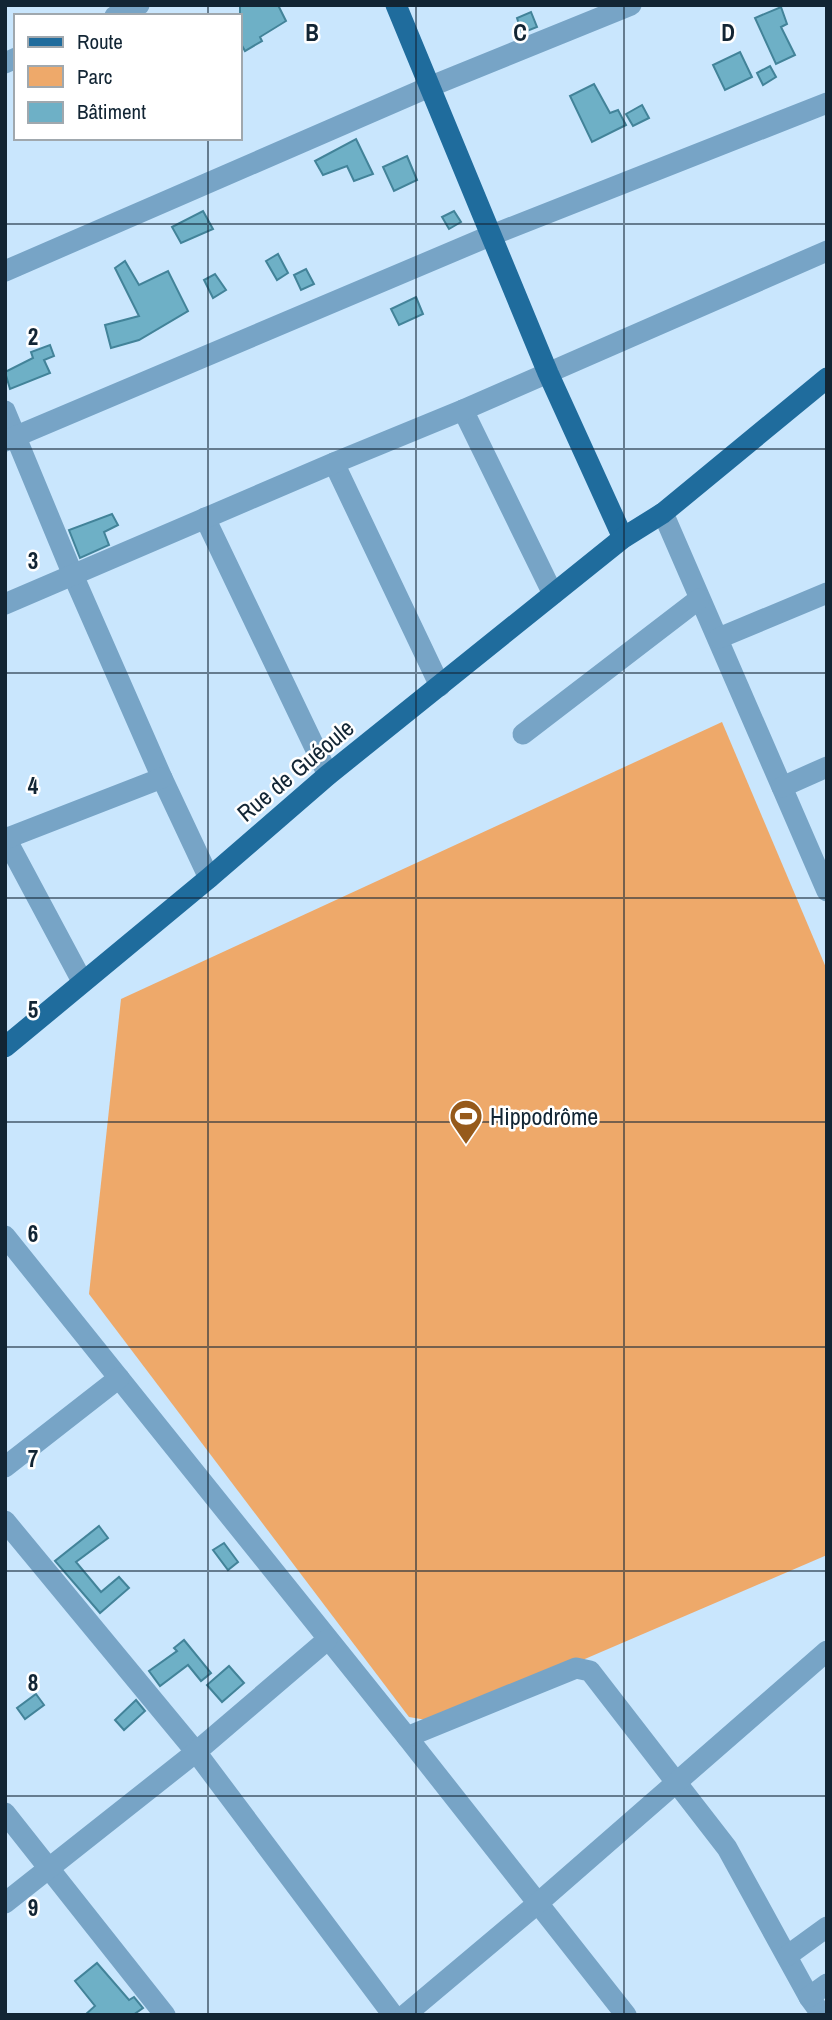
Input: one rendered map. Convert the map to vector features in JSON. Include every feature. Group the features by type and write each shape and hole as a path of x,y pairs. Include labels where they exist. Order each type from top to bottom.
{"main road":[{"path":"396,5 548,373 622,538"},
{"name":"Rue de Guéoule","path":"5,1047 209,878 328,775 622,538 663,513 827,378"}],"street":[{"path":"119,14 139,5"},
{"path":"5,271 429,87 631,5"},
{"path":"11,439 492,236 827,103"},
{"path":"5,604 463,410 827,250"},
{"path":"463,410 553,594"},
{"path":"5,411 11,439 209,878"},
{"path":"334,463 440,686"},
{"path":"663,513 827,891"},
{"path":"205,519 328,775"},
{"path":"719,638 827,593"},
{"path":"523,734 699,599"},
{"path":"782,787 827,767"},
{"path":"82,981 5,838 162,778"},
{"path":"5,1236 626,2015"},
{"path":"5,1467 118,1378"},
{"path":"5,1521 196,1752 393,2015"},
{"path":"5,1903 196,1752 327,1640"},
{"path":"405,2015 676,1782 823,1662"},
{"path":"407,1737 576,1668 590,1671 727,1848 809,1997 822,2015"},
{"path":"5,1813 165,2015"},
{"path":"787,1956 827,1927"},
{"path":"809,1997 827,1983"}],"green space":[{"name":"Hippodrôme","path":"722,722 827,970 827,1555 438,1722 409,1717 89,1294 121,999"}],"building":[{"path":"240,5 278,5 286,21 260,37 262,41 245,51 242,46"},
{"path":"781,7 787,24 781,27 795,55 776,64 755,18"},
{"path":"531,12 537,27 522,33 517,18"},
{"path":"740,52 752,77 725,90 713,65"},
{"path":"770,66 776,77 763,85 757,73"},
{"path":"594,84 610,113 618,110 626,125 592,142 570,96"},
{"path":"642,105 649,118 633,126 626,114"},
{"path":"356,139 373,174 354,181 347,166 323,175 315,161"},
{"path":"407,156 417,180 394,191 383,167"},
{"path":"203,211 213,229 181,243 172,227"},
{"path":"454,211 461,222 449,229 442,217"},
{"path":"278,254 288,273 277,280 266,261"},
{"path":"125,261 139,285 168,271 188,311 139,340 111,348 105,325 139,316 115,268"},
{"path":"306,269 314,284 301,290 294,275"},
{"path":"215,274 226,290 213,298 204,280"},
{"path":"416,297 423,314 399,325 391,309"},
{"path":"50,345 54,356 44,360 50,373 10,389 5,372 33,358 31,352"},
{"path":"112,514 118,525 104,532 109,545 80,558 69,530"},
{"path":"99,1526 108,1538 76,1562 101,1592 119,1577 129,1588 100,1613 55,1561"},
{"path":"224,1543 238,1562 228,1570 213,1550"},
{"path":"184,1640 211,1673 201,1681 188,1665 160,1686 149,1671 177,1651 174,1648"},
{"path":"229,1666 244,1683 222,1702 207,1685"},
{"path":"36,1694 44,1705 25,1719 17,1708"},
{"path":"136,1700 145,1711 124,1730 115,1720"},
{"path":"97,1963 129,2000 134,1997 143,2008 133,2015 85,2015 95,2006 75,1981"}],"place":[{"name":"Hippodrôme","path":"466,1146"}]}
